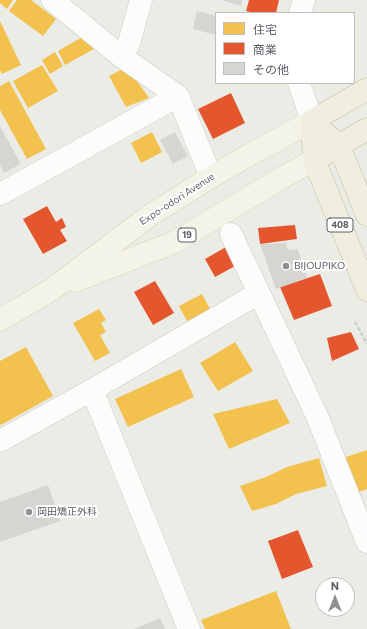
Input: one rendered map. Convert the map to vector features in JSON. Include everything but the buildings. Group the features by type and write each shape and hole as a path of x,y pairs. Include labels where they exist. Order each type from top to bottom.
{"highway":[{"path":"312,121 367,89"},
{"name":"408","path":"312,121 339,146 367,215"},
{"name":"408","path":"312,121 314,160 367,290"},
{"path":"314,160 367,129"}],"main road":[{"name":"Expo-odori Avenue","path":"0,320 51,290 149,216 211,177 312,121"},
{"name":"Expo-odori Avenue","path":"51,290 175,242 280,178 314,160"}],"street":[{"path":"52,0 122,57 178,96 211,177"},
{"path":"122,57 129,43 141,0"},
{"path":"300,12 304,0"},
{"path":"299,84 312,121"},
{"path":"0,194 178,96"},
{"path":"231,234 317,416 367,542"},
{"path":"0,441 92,390 259,293"},
{"path":"92,390 189,629"}],"path":[{"path":"355,322 367,344"}],"place":[{"name":"BIJOUPIKO","path":"286,266"},
{"name":"岡田矯正外科","path":"29,512"}]}
